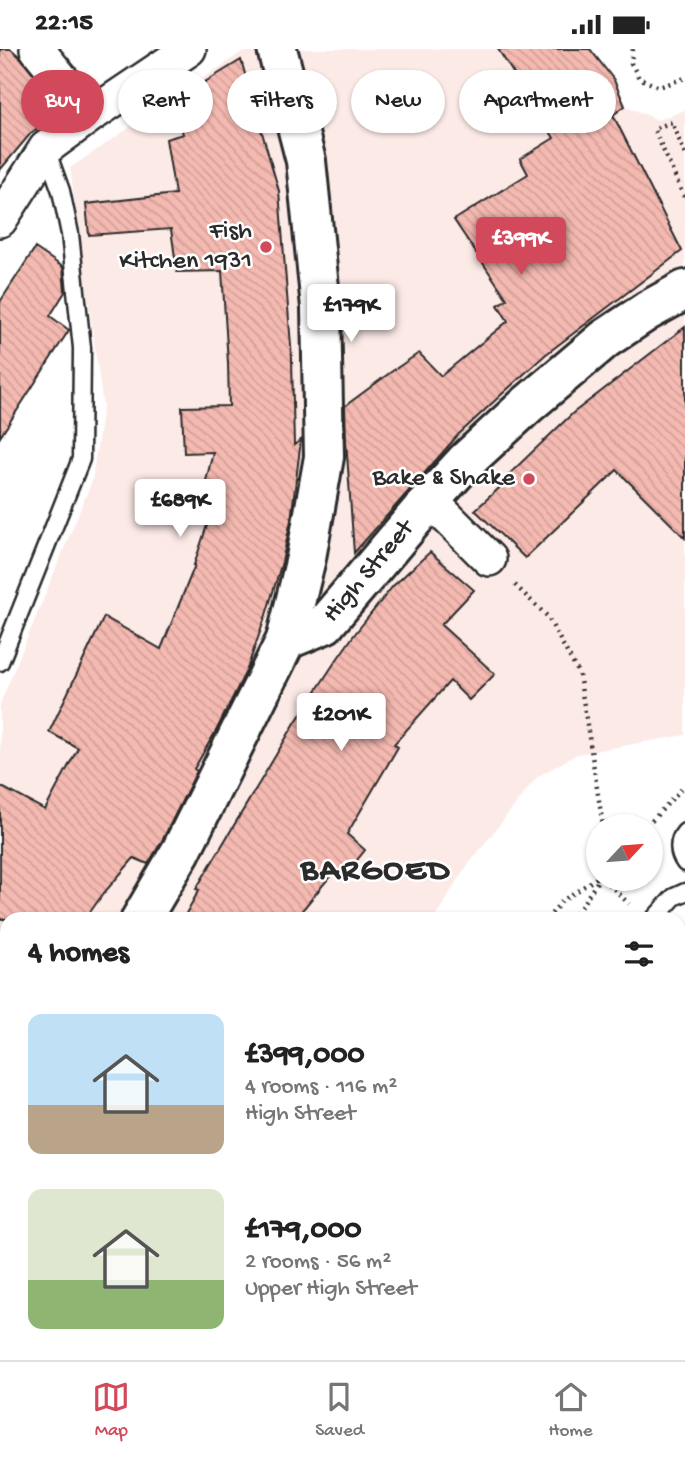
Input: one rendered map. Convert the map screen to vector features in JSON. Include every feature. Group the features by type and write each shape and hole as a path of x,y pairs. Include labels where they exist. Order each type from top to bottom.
{"street":[{"path":"37,49 54,70"},
{"path":"104,105 189,49"},
{"path":"145,912 181,851 286,639 306,558 324,457 321,307 306,161 276,49"},
{"path":"0,221 46,148 65,133"},
{"name":"High Street","path":"286,639 325,624 465,462 527,405 605,339 685,289"},
{"path":"430,500 489,559"}],"lane":[{"path":"0,662 81,459 82,348 70,234 61,191 46,148"},
{"path":"685,832 681,836 679,853 685,863"},
{"path":"660,912 674,897 685,892"}],"path":[{"path":"633,49 631,63 639,78 659,87 685,78"},
{"path":"685,154 672,122 654,129 685,199"},
{"path":"489,559 547,616 579,674 601,814"},
{"path":"658,814 685,785"},
{"path":"553,912 562,901 586,887"},
{"path":"578,912 592,891"},
{"path":"615,891 637,912"}],"shaded area":[{"path":"255,49 590,49 606,70 459,70 459,133 616,133 616,84 626,106 658,120 685,110 685,735 577,754 537,777 464,870 438,912 0,912 0,704 92,481 103,406 70,168 122,133 213,133 213,72 239,54"}],"building":[{"path":"0,49 11,49 30,70 21,70 21,133 31,133 0,170"},
{"path":"498,49 590,49 606,70 511,70"},
{"path":"241,60 244,70 227,70 227,133 262,133 279,191 292,359 294,445 301,440 291,520 282,562 247,669 148,864 134,858 90,912 0,912 0,786 45,810 78,748 49,732 104,617 161,649 195,565 211,513 199,510 213,452 184,453 182,407 229,406 222,271 177,272 171,229 89,235 86,204 175,194 166,139 183,134 213,133 213,77"},
{"path":"616,85 625,106 616,113"},
{"path":"616,121 682,251 545,355 501,395 458,435 354,553 345,406 419,353 441,376 508,321 498,305 507,299 454,220 528,174 520,159 554,138 551,133 616,133"},
{"path":"35,248 63,267 65,292 50,316 69,330 0,437 0,302"},
{"path":"685,327 685,538 617,470 525,558 475,510 573,413"},
{"path":"430,552 474,590 441,625 495,674 469,700 450,681 394,744 398,747 347,834 365,850 341,880 332,874 301,912 187,912 199,890 196,889 295,723 354,635 393,586"}],"place":[{"name":"Fish Kitchen 1931","path":"266,247"},
{"name":"Bake & Shake","path":"529,479"}],"district":[{"name":"BARGOED","path":"376,872"}]}
